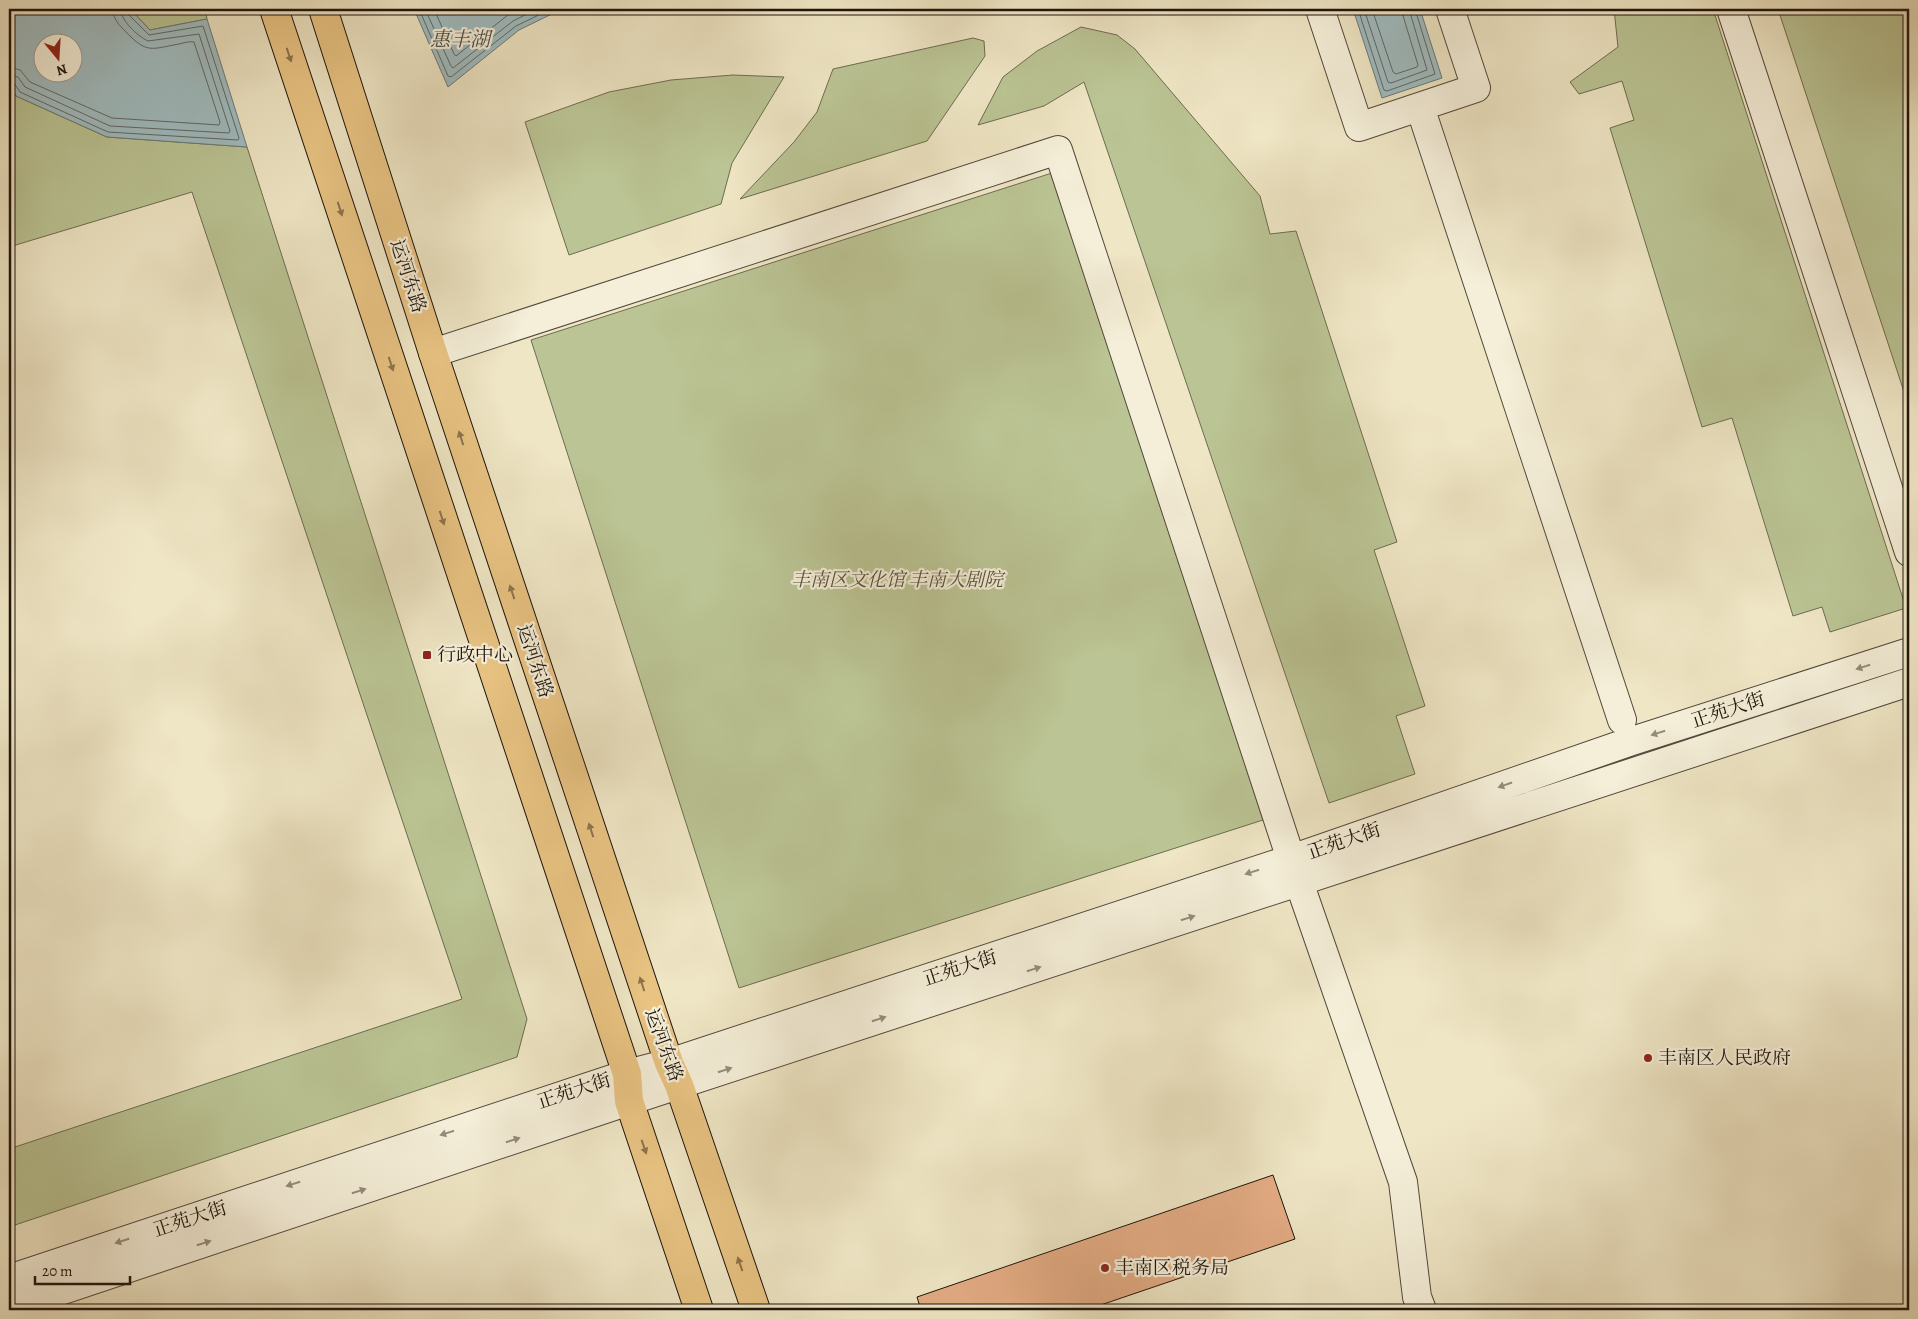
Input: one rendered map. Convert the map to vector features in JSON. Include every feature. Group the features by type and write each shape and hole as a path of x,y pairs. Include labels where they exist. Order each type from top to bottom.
{"main road":[{"path":"274,9 626,1074 629,1101 699,1310"},
{"name":"运河东路","path":"323,9 433,353 674,1074 756,1310"}],"street":[{"path":"1320,9 1359,127 1476,88 1450,9"},
{"path":"1731,9 1909,552"},
{"path":"1420,107 1622,720"},
{"path":"433,353 1058,150 1295,871 1403,1182 1417,1297 1422,1310"},
{"name":"正苑大街","path":"1295,871 1629,742 1909,652"},
{"name":"正苑大街","path":"9,1308 629,1101 674,1074 1295,871 1909,682"},
{"name":"正苑大街","path":"9,1278 626,1074 674,1074"}],"green space":[{"path":"130,9 205,9 207,19 150,30"},
{"path":"1614,9 1713,9 1906,608 1830,632 1822,607 1793,616 1732,418 1702,427 1610,128 1634,120 1622,81 1579,94 1570,82 1618,47"},
{"path":"1778,9 1909,9 1909,407"},
{"path":"1081,27 1117,35 1135,49 1260,196 1270,234 1296,231 1397,542 1374,550 1425,706 1396,716 1415,774 1329,803 1084,82 1044,106 978,125 1003,77 1037,51"},
{"path":"973,38 984,41 985,56 927,141 740,199 794,142 817,112 833,69"},
{"path":"733,75 784,77 732,163 721,204 569,255 525,122 609,92 671,80"},
{"path":"9,82 16,96 107,137 247,147 527,1019 517,1057 9,1227 9,1149 462,999 192,192 9,247"},
{"name":"丰南区文化馆 丰南大剧院","path":"1055,172 1263,820 739,988 531,340"}],"water":[{"path":"9,9 130,9 150,30 207,19 247,147 107,137 16,96 9,82"},
{"name":"惠丰湖","path":"414,9 562,9 519,30 448,87"},
{"path":"1353,9 1420,9 1442,78 1382,98"}],"building":[{"name":"丰南区税务局","path":"1273,1175 1295,1239 1086,1310 921,1310 917,1297"}],"place":[{"name":"行政中心","path":"427,655"},
{"name":"丰南区人民政府","path":"1648,1058"},
{"name":"丰南区税务局","path":"1105,1268"}]}
